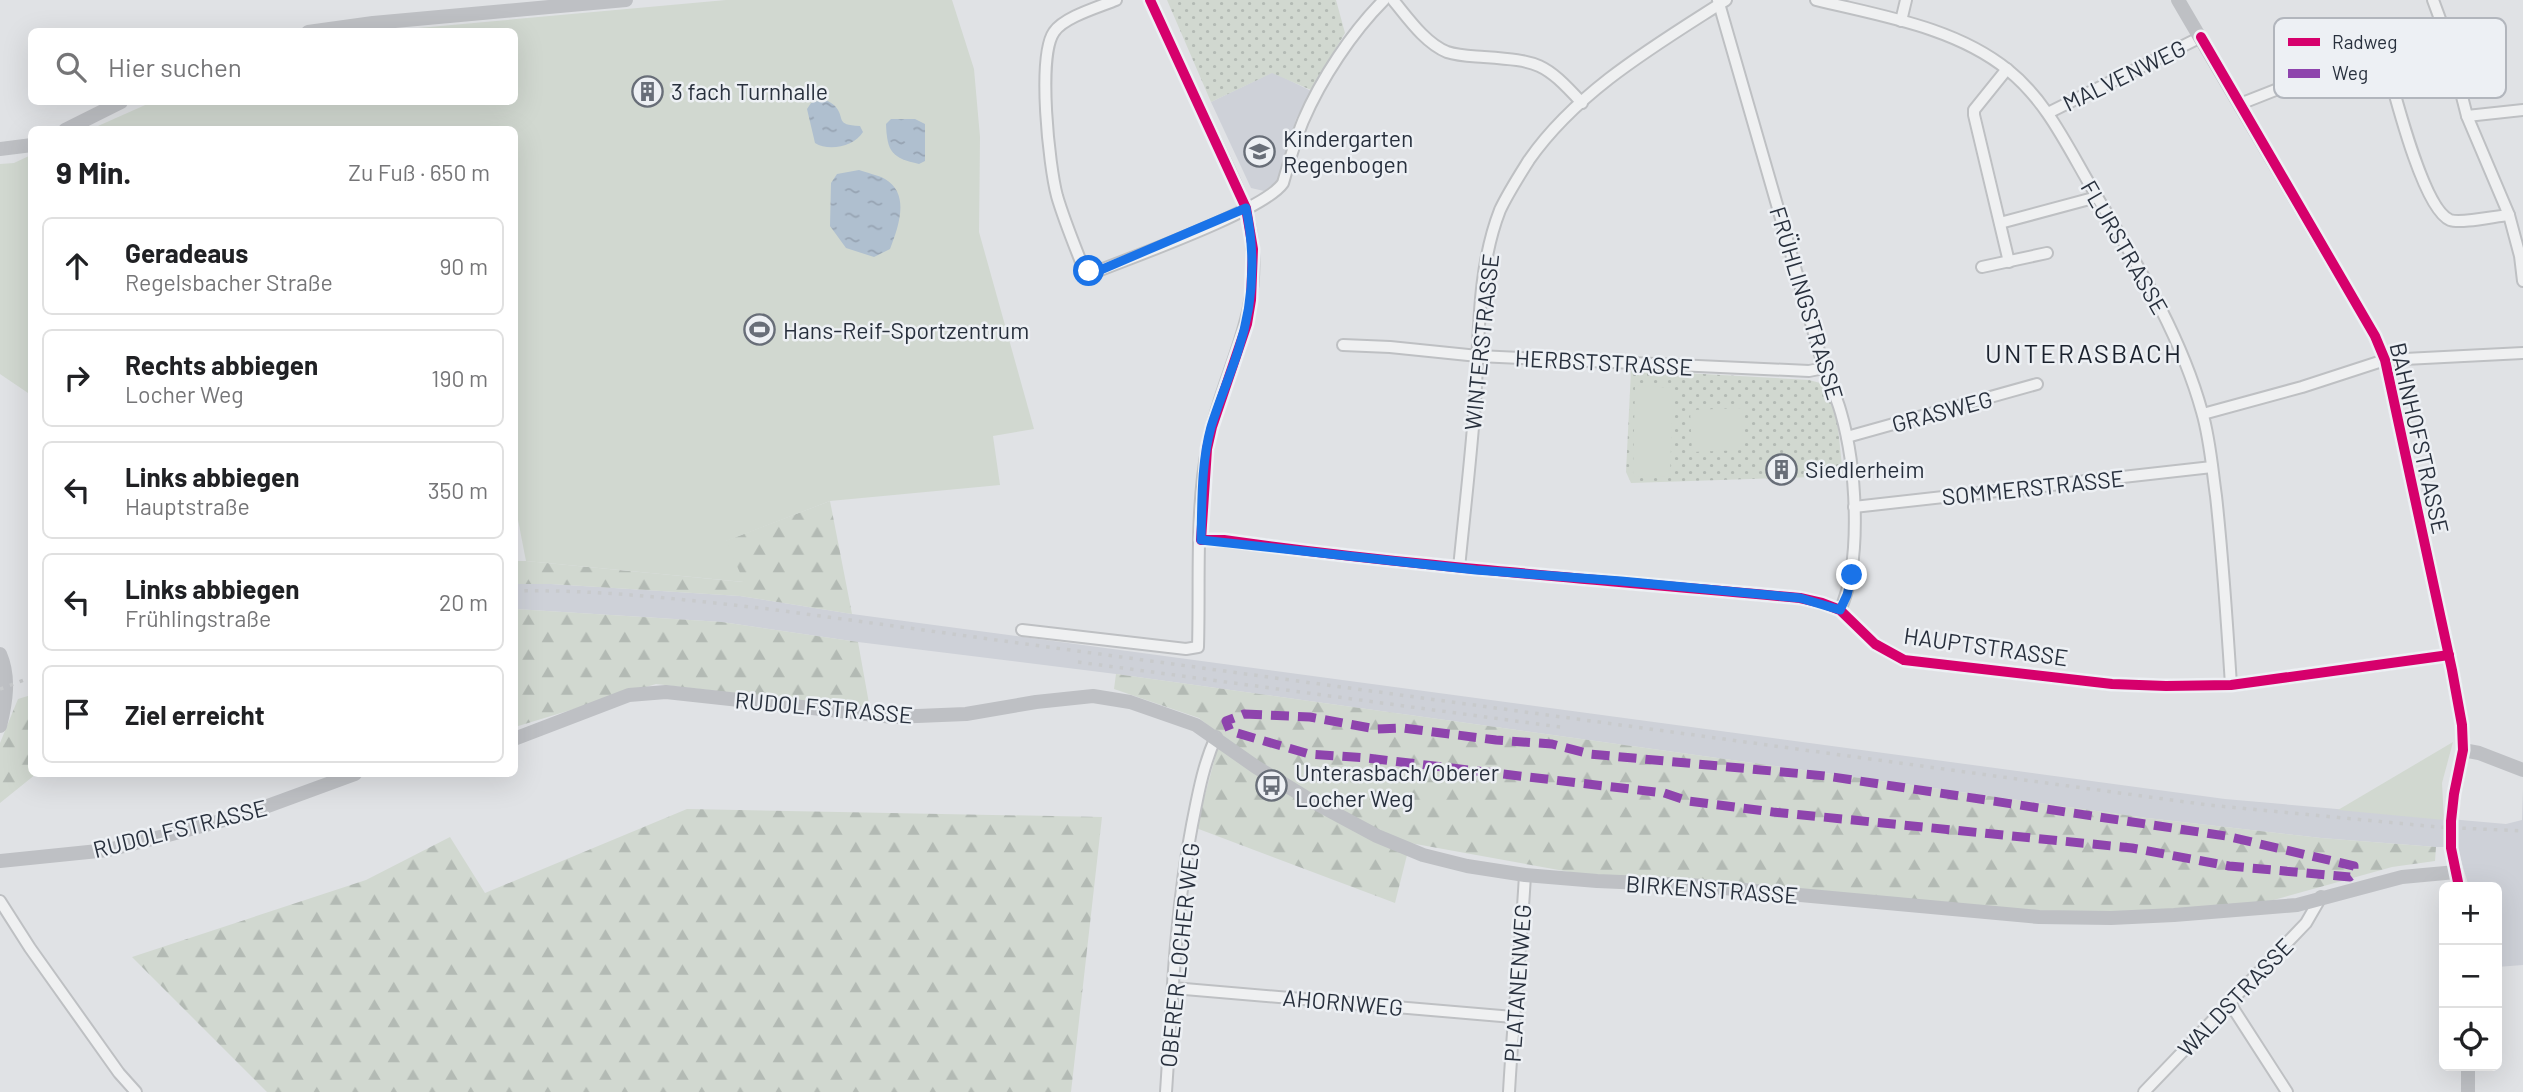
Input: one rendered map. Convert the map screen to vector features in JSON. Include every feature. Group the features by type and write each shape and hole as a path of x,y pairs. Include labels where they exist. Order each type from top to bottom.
{"street":[{"path":"336,28 626,0"},
{"path":"1116,0 1062,23 1050,40 1046,68 1050,150 1057,195 1083,267 1089,271 1098,271 1246,208 1278,190 1283,183 1303,120 1361,23 1384,0"},
{"path":"1022,630 1186,649 1198,647 1202,494 1211,429 1239,350 1251,300 1253,249 1246,208 1150,0"},
{"path":"1393,0 1430,40 1444,51 1459,55 1527,60 1559,78 1582,103"},
{"name":"FLURSTRASSE","path":"1816,0 1901,20 1945,34 2007,69 2026,86 2048,113 2150,288 2173,334 2203,414 2212,467 2231,685"},
{"path":"1901,20 1906,0"},
{"name":"BAHNHOFSTRASSE","path":"2178,0 2375,336 2385,359 2462,725 2463,750 2454,794 2451,848 2458,882"},
{"path":"2432,0 2439,18"},
{"name":"WINTERSTRASSE","path":"1459,568 1475,414 1485,275 1500,211 1531,158 1582,103 1637,57 1721,2"},
{"name":"FRÜHLINGSTRASSE","path":"1721,2 1824,368 1847,437 1854,507 1852,575 1840,610"},
{"name":"MALVENWEG","path":"2048,113 2201,37"},
{"path":"2007,69 1974,110 1973,115 2009,262"},
{"path":"2240,104 2274,91"},
{"path":"2396,98 2413,156 2438,213 2452,221 2509,215"},
{"path":"2462,98 2467,116 2509,215 2521,255 2523,281"},
{"path":"73,126 115,105"},
{"path":"2467,116 2523,110"},
{"path":"0,149 28,146"},
{"path":"2000,223 2097,197"},
{"path":"1982,267 2047,253"},
{"name":"HERBSTSTRASSE","path":"1343,345 1478,356 1809,371 1824,368"},
{"path":"2203,414 2302,387 2385,359 2523,353"},
{"name":"GRASWEG","path":"1847,437 2037,384"},
{"name":"SOMMERSTRASSE","path":"1854,507 2212,467"},
{"name":"HAUPTSTRASSE","path":"1201,540 1459,568 1800,598 1840,610 1888,653 1919,663 2112,684 2231,685 2449,655"},
{"path":"0,654 4,663 7,701 0,726"},
{"name":"RUDOLFSTRASSE","path":"518,737 629,695 666,692 893,716 966,714 1093,696 1130,702 1196,725 1216,737"},
{"name":"BIRKENSTRASSE","path":"1216,737 1255,767 1377,836 1423,855 1467,866 1525,875 1691,885 2039,917 2124,917 2241,910"},
{"name":"OBERER LOCHER WEG","path":"1166,1092 1180,892 1208,754 1216,737"},
{"path":"2463,750 2479,752 2523,770"},
{"name":"RUDOLFSTRASSE","path":"0,862 108,850 243,815 347,777"},
{"name":"WALDSTRASSE","path":"2241,910 2297,905 2402,877 2456,872"},
{"name":"PLATANENWEG","path":"1509,1092 1525,875"},
{"name":"WALDSTRASSE","path":"2144,1092 2305,923 2321,897"},
{"path":"0,901 118,1073 136,1092"},
{"name":"AHORNWEG","path":"1173,988 1513,1017"},
{"path":"2229,1002 2287,1092"},
{"path":"2468,1071 2468,1092"}],"shaded area":[{"name":"Kindergarten Regenbogen","path":"1273,72 1311,91 1296,119 1277,183 1264,191 1251,188 1211,102"},
{"path":"518,584 740,596 852,614 2225,799 2506,824 2522,820 2523,789 2523,965 2502,967 2502,882 2468,882 2457,847 2321,838 2147,818 1116,674 722,622 518,609"}],"green space":[{"name":"Hans-Reif-Sportzentrum","path":"726,0 952,0 974,69 980,137 979,232 1034,429 993,436 1000,485 830,501 726,541 744,582 526,561 518,520 518,126 98,126 145,105 518,105 518,28 418,28"},
{"path":"1167,0 1336,0 1345,33 1311,90 1272,73 1211,102"},
{"path":"28,156 28,393 0,374 0,164 14,163"},
{"path":"1631,370 1809,380 1824,384 1837,418 1843,476 1631,483 1626,472"},
{"path":"1635,385 1673,388 1670,477 1633,476"},
{"path":"1742,408 1743,450 1692,452 1690,410"},
{"path":"830,501 852,614 740,596 518,584 518,561 743,582 725,541"},
{"path":"518,609 722,622 858,642 870,709 656,684 518,726"},
{"path":"1116,674 2147,818 2321,838 2436,847 2435,861 2392,867 2270,901 2084,921 1581,874 1410,843 1395,903 1196,828 1221,736 1199,718 1114,689"},
{"path":"28,696 28,777 32,777 0,803 0,743 18,699"},
{"path":"2453,742 2442,783 2444,820 2338,810"},
{"path":"687,809 1102,817 1071,1092 267,1092 132,957 366,880 450,837 485,893"}],"water":[{"path":"824,99 835,106 844,122 860,126 863,132 859,137 848,144 834,147 815,143 807,109 811,103"},
{"path":"891,119 915,119 925,124 925,161 919,164 910,162 893,152 888,141 886,124"},
{"path":"859,170 879,176 893,185 900,202 899,222 890,249 874,257 846,248 830,226 831,183 837,174"}],"railway":[{"path":"518,591 609,593 769,609 2208,805 2438,827 2523,831"},
{"path":"1078,662 1560,727"},
{"path":"0,689 28,678"}],"marked path":[{"path":"1244,714 1310,717 1376,729 1403,728 1552,744 1590,754 1826,776 2226,836 2354,866 2354,874 2350,877 2229,866 2132,848 1773,812 1688,801 1664,793 1367,758 1309,754 1230,731 1226,721 1244,714"}],"cycle path":[{"path":"1150,0 1246,208 1253,249 1247,324 1207,449 1201,540 1224,540 1440,565 1800,598 1840,610 1875,644 1904,660 2112,684 2231,685 2449,655"},
{"path":"2201,37 2375,336 2385,360 2462,725 2463,750 2451,821 2451,848 2458,882"}],"place":[{"name":"3 fach Turnhalle","path":"648,91"},
{"name":"Kindergarten Regenbogen","path":"1260,151"},
{"name":"Hans-Reif-Sportzentrum","path":"760,330"},
{"name":"Siedlerheim","path":"1782,469"},
{"name":"Unterasbach/Oberer Locher Weg","path":"1272,785"}],"district":[{"name":"UNTERASBACH","path":"2084,352"}],"route":[{"path":"1089,271 1098,271 1246,208 1253,249 1251,300 1239,350 1211,429 1202,494 1201,540 1224,540 1476,570 1800,598 1840,610 1852,575"}]}
